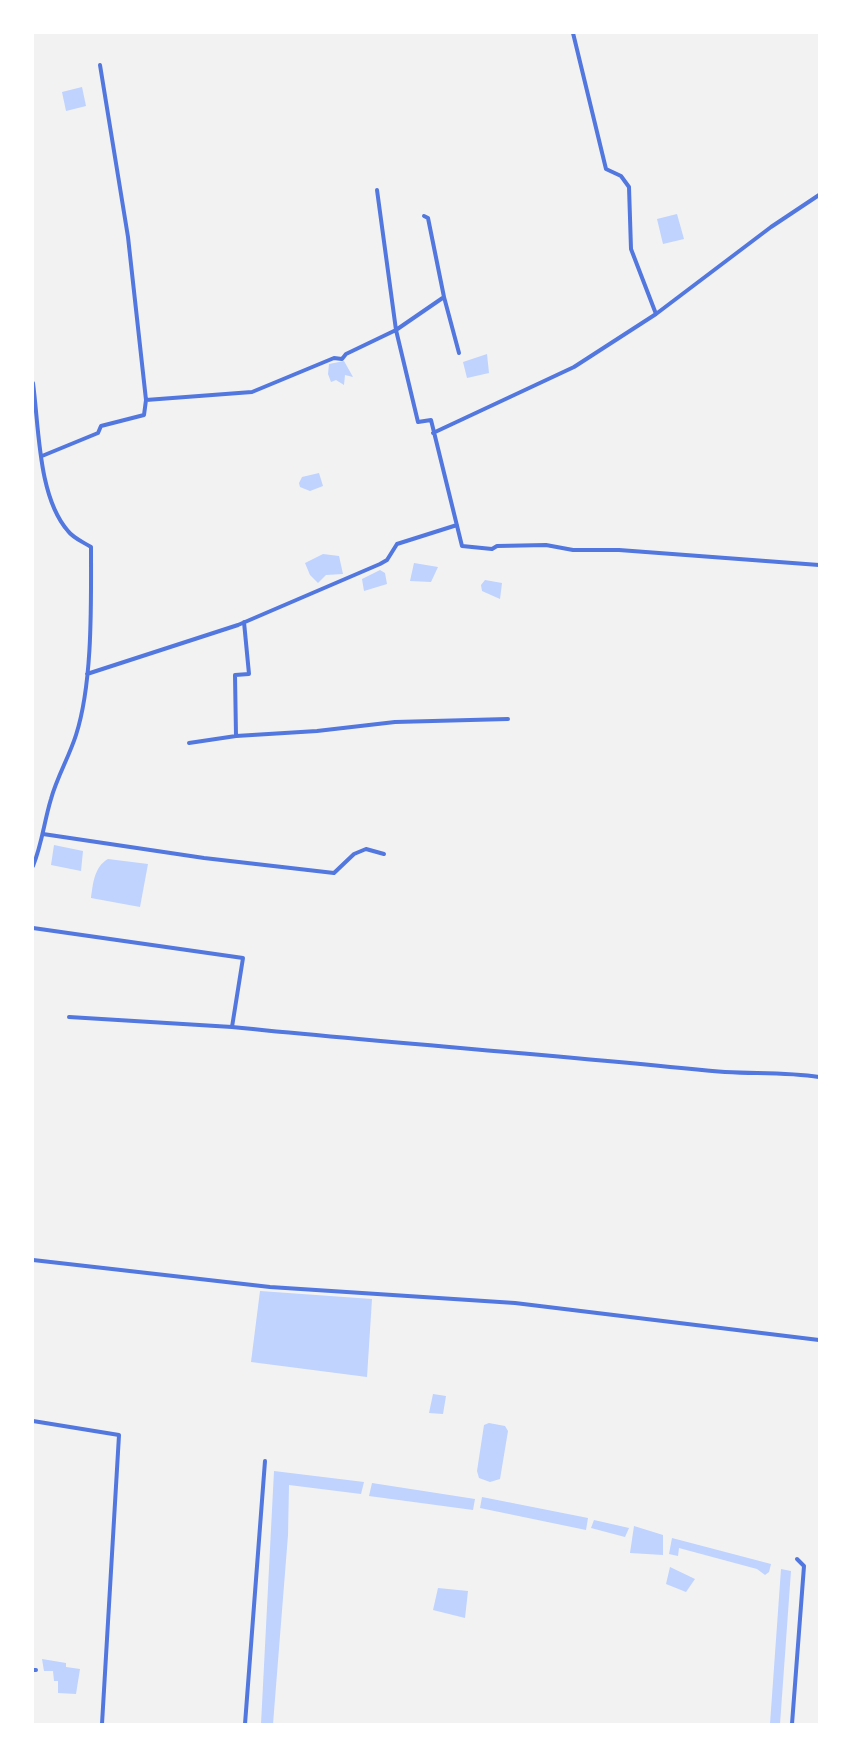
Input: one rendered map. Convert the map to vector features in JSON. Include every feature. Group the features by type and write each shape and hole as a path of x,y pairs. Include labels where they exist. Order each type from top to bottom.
{"street":[{"path":"573,33 606,169 621,176 629,187 632,249 645,292 656,314"},
{"path":"42,456 98,433 101,426 144,415 146,400 128,237 100,65"},
{"path":"377,190 396,330 418,422 431,420 462,546 492,549 497,546 546,545 573,550 619,550 819,565"},
{"path":"433,433 574,367 656,314 771,227 819,195"},
{"path":"424,216 428,218 444,297 459,353"},
{"path":"146,400 252,392 334,358 342,359 346,354 396,330 444,297"},
{"path":"33,383 48,493 58,518 69,533 91,547 87,674 77,733 51,800 44,834 33,866"},
{"path":"87,674 165,651 244,622 380,564 387,560 397,544 457,525"},
{"path":"236,736 235,675 249,674 244,622"},
{"path":"189,743 236,736 317,731 395,722 508,719"},
{"path":"44,834 204,858 334,873 354,854 366,849 384,854"},
{"path":"33,928 243,958 232,1027"},
{"path":"69,1017 232,1027 351,1039 527,1052 729,1073 790,1072 819,1077"},
{"path":"33,1260 270,1287 515,1303 819,1340"},
{"path":"33,1421 119,1435 102,1724"},
{"path":"245,1724 265,1461"},
{"path":"792,1724 804,1566 797,1559"}],"water":[{"path":"82,87 86,106 66,111 62,92"},
{"path":"677,214 684,239 663,244 657,219"},
{"path":"487,354 489,373 467,378 463,362"},
{"path":"344,361 353,377 345,375 344,385 336,380 331,382 328,374 329,364"},
{"path":"319,473 323,486 310,491 300,487 302,477"},
{"path":"323,554 339,556 343,574 326,575 318,583 310,575 305,563"},
{"path":"414,563 438,567 431,582 410,581"},
{"path":"380,570 385,573 387,584 364,591 362,579"},
{"path":"485,580 502,583 500,599 482,591 481,585"},
{"path":"54,845 83,851 81,871 51,865"},
{"path":"108,859 148,864 140,907 91,898 97,871"},
{"path":"260,1291 372,1299 367,1377 251,1362"},
{"path":"433,1394 446,1396 443,1414 429,1413"},
{"path":"489,1423 505,1426 508,1431 500,1479 490,1482 479,1478 477,1471 484,1425"},
{"path":"274,1471 364,1482 361,1494 289,1485 288,1535 273,1724 261,1724"},
{"path":"372,1483 475,1499 473,1510 369,1496"},
{"path":"482,1497 588,1518 586,1530 480,1508"},
{"path":"594,1520 629,1528 625,1537 591,1528"},
{"path":"634,1526 663,1535 663,1555 630,1553"},
{"path":"672,1538 771,1564 769,1572 765,1575 757,1569 679,1548 678,1556 669,1554"},
{"path":"670,1567 695,1579 686,1592 666,1584"},
{"path":"781,1569 791,1571 780,1724 770,1724"},
{"path":"438,1588 468,1591 465,1618 433,1610"},
{"path":"42,1659 66,1663 66,1667 80,1669 76,1694 58,1693 58,1681 54,1681 53,1671 44,1671"}]}
